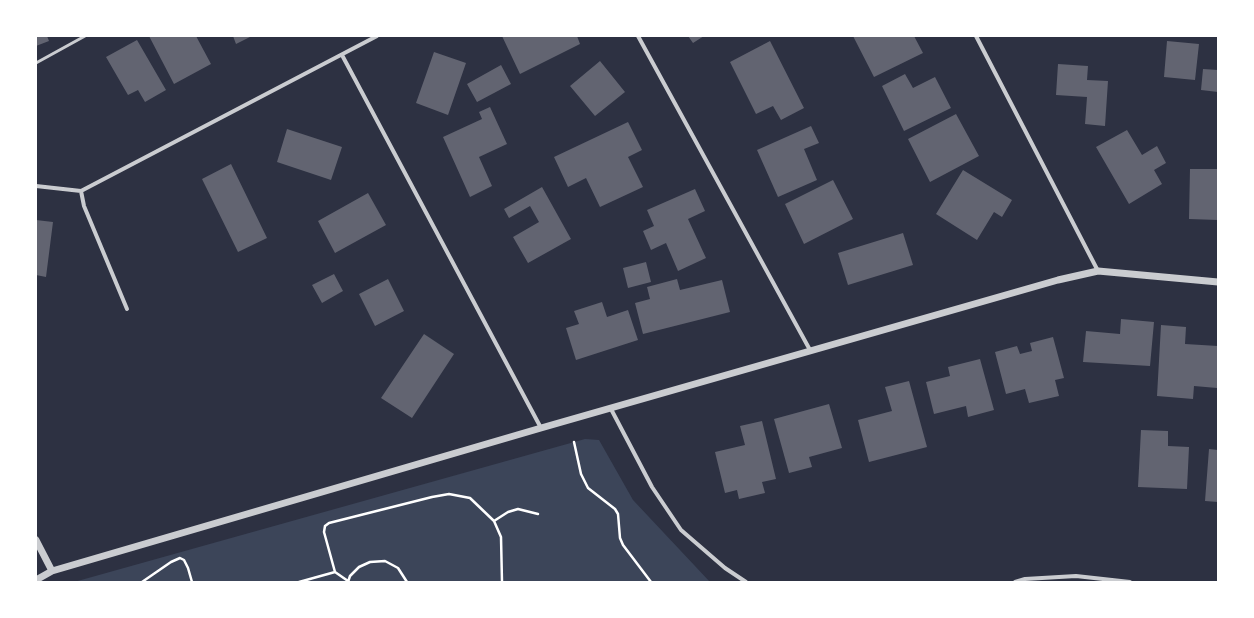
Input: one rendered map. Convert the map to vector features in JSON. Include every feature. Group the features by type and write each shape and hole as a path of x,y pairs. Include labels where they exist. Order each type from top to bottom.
{"street":[{"path":"36,186 81,191 377,36"},
{"path":"638,36 810,350"},
{"path":"976,36 1098,272"},
{"path":"342,55 541,428"},
{"path":"81,191 84,206 127,309"},
{"path":"36,580 52,571 810,350 1058,280 1098,272 1218,282"},
{"path":"611,409 652,487 681,530 725,568 746,582"},
{"path":"36,540 52,571"},
{"path":"1015,582 1025,579 1076,576 1130,582"}],"lane":[{"path":"36,62 85,36"}],"path":[{"path":"574,442 578,467 588,488 615,509 618,514 620,538 651,582"},
{"path":"407,582 398,568 385,561 370,562 360,567 350,576 348,582 335,572 324,532 325,526 342,519 432,497 449,494 470,498 494,521 501,537 502,582"},
{"path":"494,521 508,512 518,509 538,514"},
{"path":"142,582 171,562 180,558 184,560 192,582"},
{"path":"299,582 335,572"}],"shaded area":[{"path":"585,439 599,440 633,500 710,582 74,582"}],"building":[{"path":"36,36 47,36 49,41 36,46"},
{"path":"149,36 196,36 211,64 174,84"},
{"path":"233,36 252,36 236,44"},
{"path":"502,36 577,36 580,44 520,74"},
{"path":"688,36 704,36 693,43"},
{"path":"853,36 914,36 923,53 874,77"},
{"path":"137,40 166,90 145,102 138,90 128,95 106,57"},
{"path":"770,41 804,108 781,120 773,106 756,114 730,62"},
{"path":"1167,41 1199,44 1195,80 1164,77"},
{"path":"434,52 466,63 448,115 416,103"},
{"path":"600,61 625,92 595,116 570,86"},
{"path":"1058,64 1088,66 1087,80 1108,81 1105,126 1085,124 1087,97 1056,95"},
{"path":"501,65 511,84 477,102 467,84"},
{"path":"1203,69 1218,70 1218,92 1201,90"},
{"path":"905,74 913,88 935,77 951,108 904,131 882,86"},
{"path":"490,107 507,144 479,157 492,186 470,197 443,137 482,119 479,112"},
{"path":"956,114 979,156 930,182 908,139"},
{"path":"628,122 642,150 628,157 643,187 600,207 586,178 568,187 554,157"},
{"path":"811,126 819,143 804,149 817,180 778,197 757,150"},
{"path":"287,129 342,147 331,180 277,162"},
{"path":"1127,130 1142,155 1157,146 1166,163 1154,170 1162,184 1129,204 1096,147"},
{"path":"231,164 267,238 238,252 202,179"},
{"path":"1190,169 1218,169 1218,220 1189,219"},
{"path":"963,170 1012,200 1002,217 994,212 977,240 936,214"},
{"path":"833,180 853,219 804,244 785,204"},
{"path":"542,187 571,239 528,263 513,237 539,222 530,206 509,218 504,209"},
{"path":"695,189 705,211 688,219 706,258 678,271 666,243 651,250 643,231 654,226 647,210"},
{"path":"368,193 386,225 335,253 318,221"},
{"path":"36,220 53,222 46,277 36,275"},
{"path":"903,233 913,265 848,285 838,253"},
{"path":"646,262 651,282 628,288 623,268"},
{"path":"334,274 343,291 322,303 312,285"},
{"path":"388,279 404,311 375,326 359,294"},
{"path":"677,279 680,290 722,280 730,312 643,334 635,303 650,299 647,287"},
{"path":"602,302 607,317 628,310 638,340 576,360 566,328 579,324 574,311"},
{"path":"1121,319 1154,322 1150,366 1083,362 1086,331 1120,334"},
{"path":"1161,325 1186,327 1185,344 1218,346 1217,388 1194,386 1193,399 1157,396"},
{"path":"424,334 454,354 412,418 381,398"},
{"path":"1053,337 1064,378 1055,380 1059,396 1029,403 1025,389 1006,394 995,352 1017,346 1020,354 1032,351 1030,343"},
{"path":"980,359 994,410 968,417 966,406 934,414 926,382 950,376 948,367"},
{"path":"909,381 927,447 869,462 858,420 892,411 885,387"},
{"path":"829,404 842,448 809,457 812,467 789,473 774,419"},
{"path":"762,421 776,479 762,482 765,493 739,499 737,490 725,493 715,452 745,445 740,426"},
{"path":"1141,430 1168,431 1168,446 1189,447 1187,489 1138,487"},
{"path":"1209,449 1218,450 1218,502 1205,501"}]}
